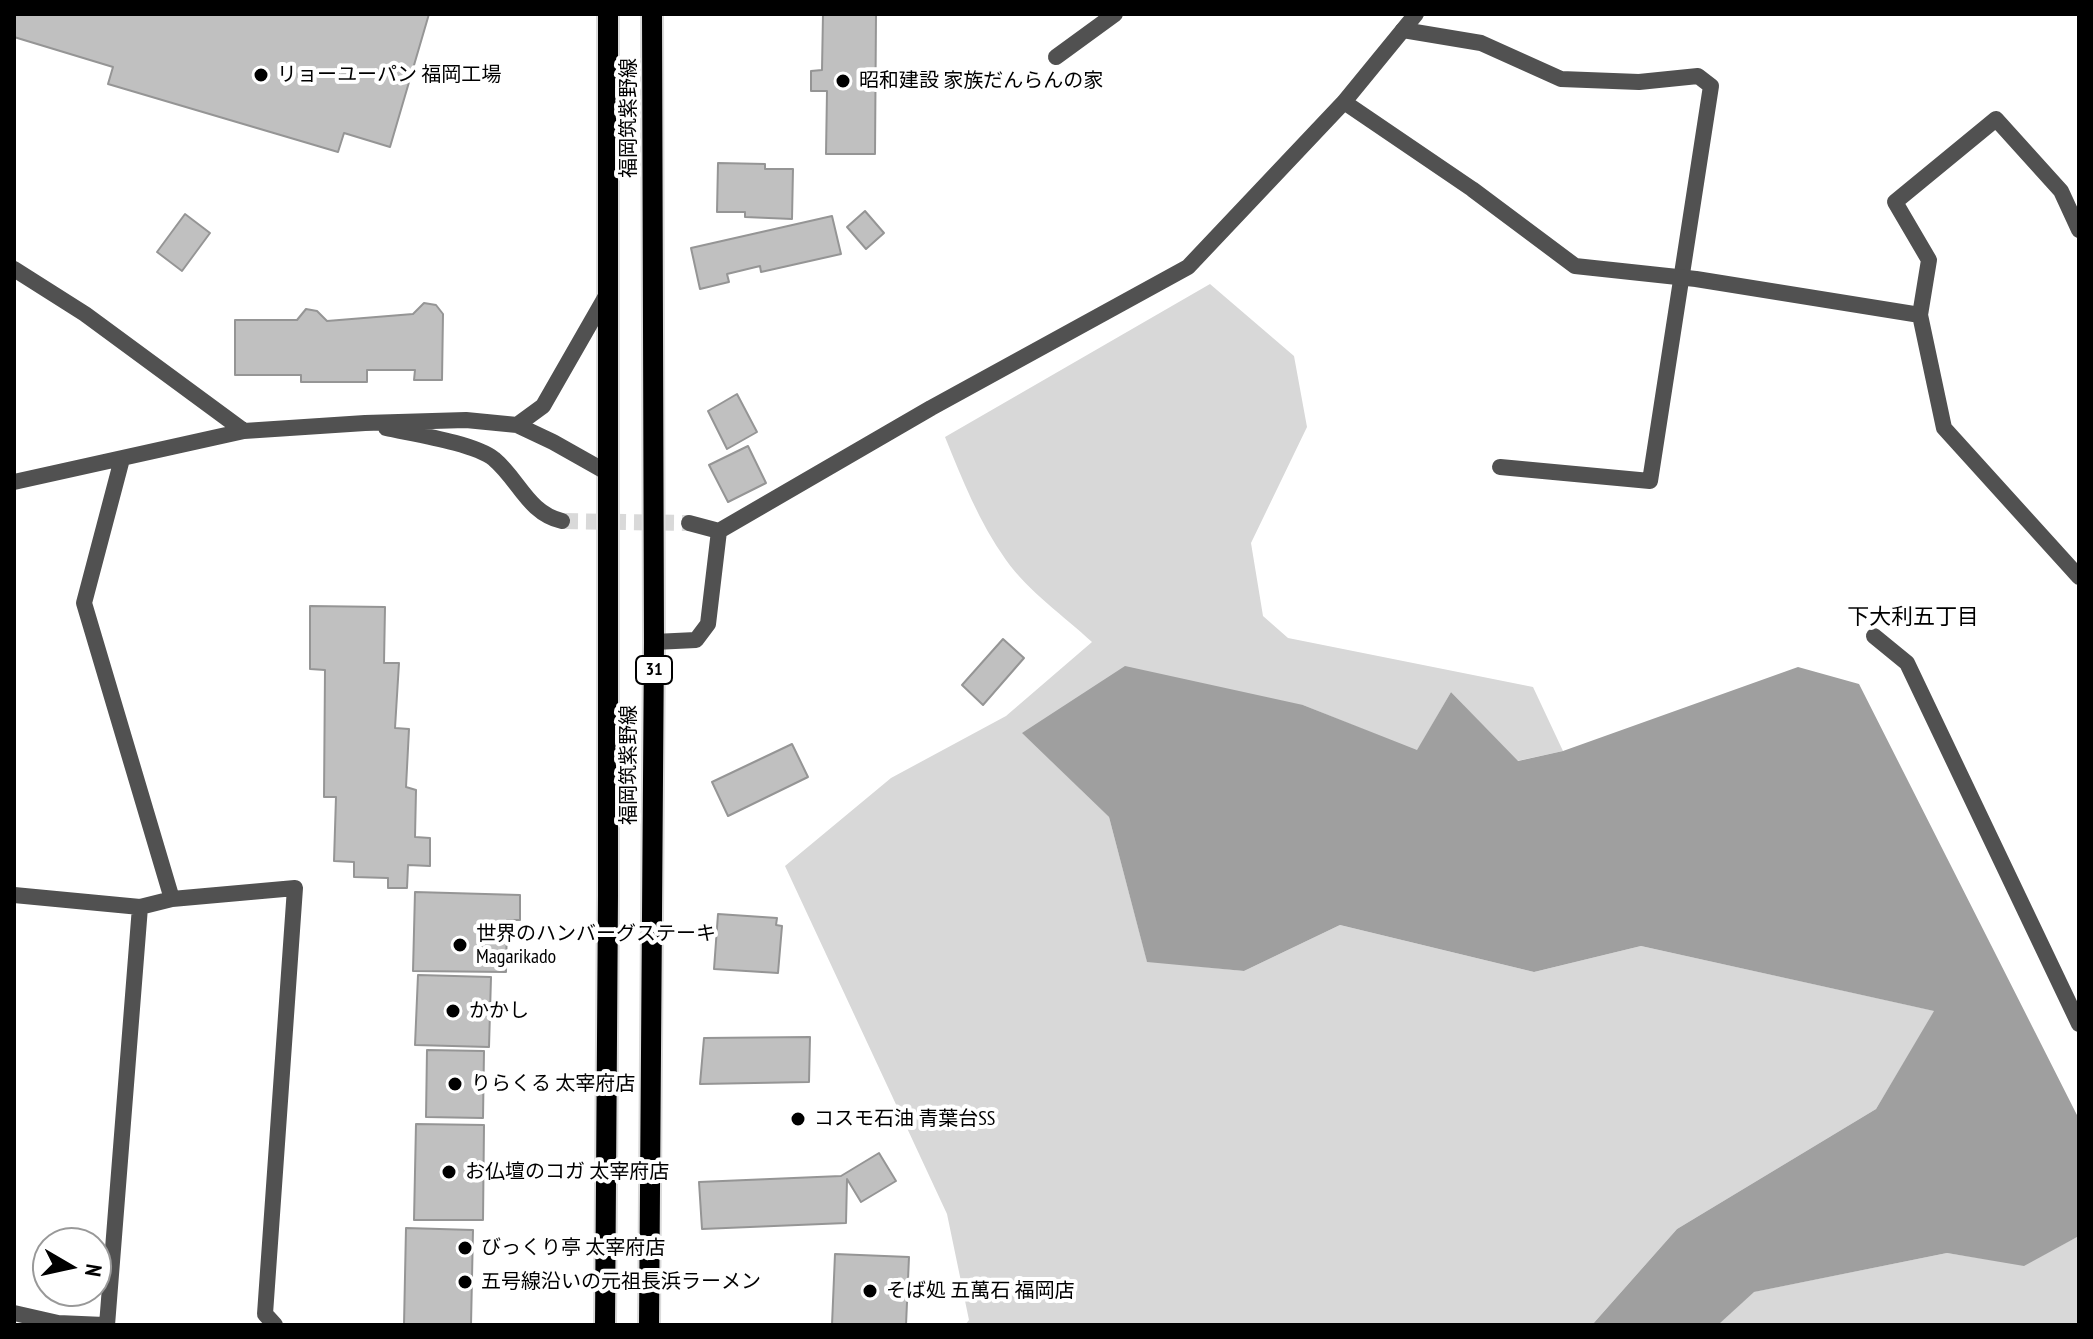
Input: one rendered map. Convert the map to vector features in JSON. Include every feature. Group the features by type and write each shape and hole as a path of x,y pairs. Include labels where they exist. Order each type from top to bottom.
{"main road":[{"name":"福岡筑紫野線","path":"605,1325 608,14"},
{"name":"福岡筑紫野線","path":"649,1325 654,642 652,14"}],"street":[{"path":"1056,57 1115,14"},
{"path":"689,523 719,531 931,408 1188,267 1344,102 1416,14"},
{"path":"1403,30 1481,43 1561,79 1639,82 1698,76 1711,86 1650,481 1500,467"},
{"path":"1344,102 1472,189 1575,266 1681,278 1920,315"},
{"path":"2079,230 2061,191 1996,119 1895,202 1929,260 1920,315 1944,428 2079,577"},
{"path":"14,269 85,314 244,431"},
{"path":"517,425 543,406 606,296"},
{"path":"14,482 244,431 466,420 517,425 608,473"},
{"path":"365,423 472,448 493,458 537,510 547,518 562,521"},
{"path":"122,459 84,603 172,899"},
{"path":"654,642 696,640 708,624 719,531"},
{"path":"1874,636 1907,663 2079,1024"},
{"path":"14,895 140,907 172,899 295,888 265,1314 275,1325"},
{"path":"14,1313 58,1324 106,1325 140,907"}],"shaded area":[{"path":"1210,284 1294,356 1307,427 1251,543 1263,616 1288,638 1533,687 1563,751 1517,761 1451,692 1417,751 1303,705 1023,733 1109,817 1147,961 1244,971 1340,925 1534,972 1641,946 1935,1011 1876,1109 1677,1229 1592,1325 965,1325 969,1320 947,1214 785,866 891,778 1006,716 1092,642 1036,593 1006,560 979,515 945,437"},
{"path":"1125,666 1303,705 1417,750 1451,692 1518,761 1563,751 1798,667 1859,684 2079,1119 2079,1236 2024,1266 1947,1253 1754,1292 1718,1325 1592,1325 1677,1229 1876,1109 1934,1011 1641,946 1534,972 1340,925 1244,971 1147,962 1109,817 1022,733"},
{"path":"2079,1236 2079,1325 1718,1325 1753,1292 1947,1253 2024,1265"}],"building":[{"name":"リョーユーパン 福岡工場","path":"14,14 429,14 390,147 344,133 338,152 108,84 113,67 14,37"},
{"name":"昭和建設 家族だんらんの家","path":"823,14 876,14 875,154 826,154 827,91 811,91 811,71 822,70"},
{"path":"718,163 765,164 765,169 793,169 792,219 745,217 745,212 717,212"},
{"path":"865,211 884,233 866,249 847,227"},
{"path":"185,214 210,233 182,271 157,252"},
{"path":"832,216 841,254 761,272 760,266 727,274 729,282 700,289 691,248"},
{"path":"424,303 436,305 443,314 442,380 414,380 415,370 367,370 367,382 301,382 301,375 235,375 235,320 297,320 306,309 317,311 327,321 413,314"},
{"path":"737,394 757,432 727,449 708,411"},
{"path":"748,446 766,483 728,502 709,465"},
{"path":"310,606 385,607 384,663 399,663 395,728 409,729 406,787 416,790 415,837 430,838 430,866 408,865 407,888 388,888 388,878 354,877 354,862 334,861 336,797 324,797 325,670 310,669"},
{"path":"1003,639 1024,658 983,705 962,685"},
{"path":"792,744 808,777 728,816 712,782"},
{"name":"世界のハンバーグステーキ Magarikado","path":"415,892 520,895 520,920 507,920 506,972 413,971"},
{"path":"718,914 777,918 776,925 782,926 778,973 714,969"},
{"name":"かかし","path":"418,975 491,977 489,1047 415,1045"},
{"path":"810,1037 809,1082 700,1084 704,1038"},
{"name":"りらくる 太宰府店","path":"427,1050 484,1051 483,1118 426,1117"},
{"name":"お仏壇のコガ 太宰府店","path":"416,1124 484,1125 483,1220 414,1220"},
{"path":"879,1153 896,1181 861,1202 847,1179 846,1223 702,1229 699,1182 841,1176"},
{"path":"406,1228 473,1230 471,1325 404,1325"},
{"name":"そば処 五萬石 福岡店","path":"835,1254 909,1257 906,1325 832,1325"}],"tunnel":[{"path":"562,521 689,523"}],"place":[{"name":"リョーユーパン 福岡工場","path":"261,75"},
{"name":"昭和建設 家族だんらんの家","path":"843,81"},
{"name":"世界のハンバーグステーキ Magarikado","path":"460,945"},
{"name":"かかし","path":"453,1011"},
{"name":"りらくる 太宰府店","path":"455,1084"},
{"name":"コスモ石油 青葉台SS","path":"798,1119"},
{"name":"お仏壇のコガ 太宰府店","path":"449,1172"},
{"name":"びっくり亭 太宰府店","path":"465,1248"},
{"name":"五号線沿いの元祖長浜ラーメン","path":"465,1282"},
{"name":"そば処 五萬石 福岡店","path":"870,1291"}],"district":[{"name":"下大利五丁目","path":"1913,618"}]}
